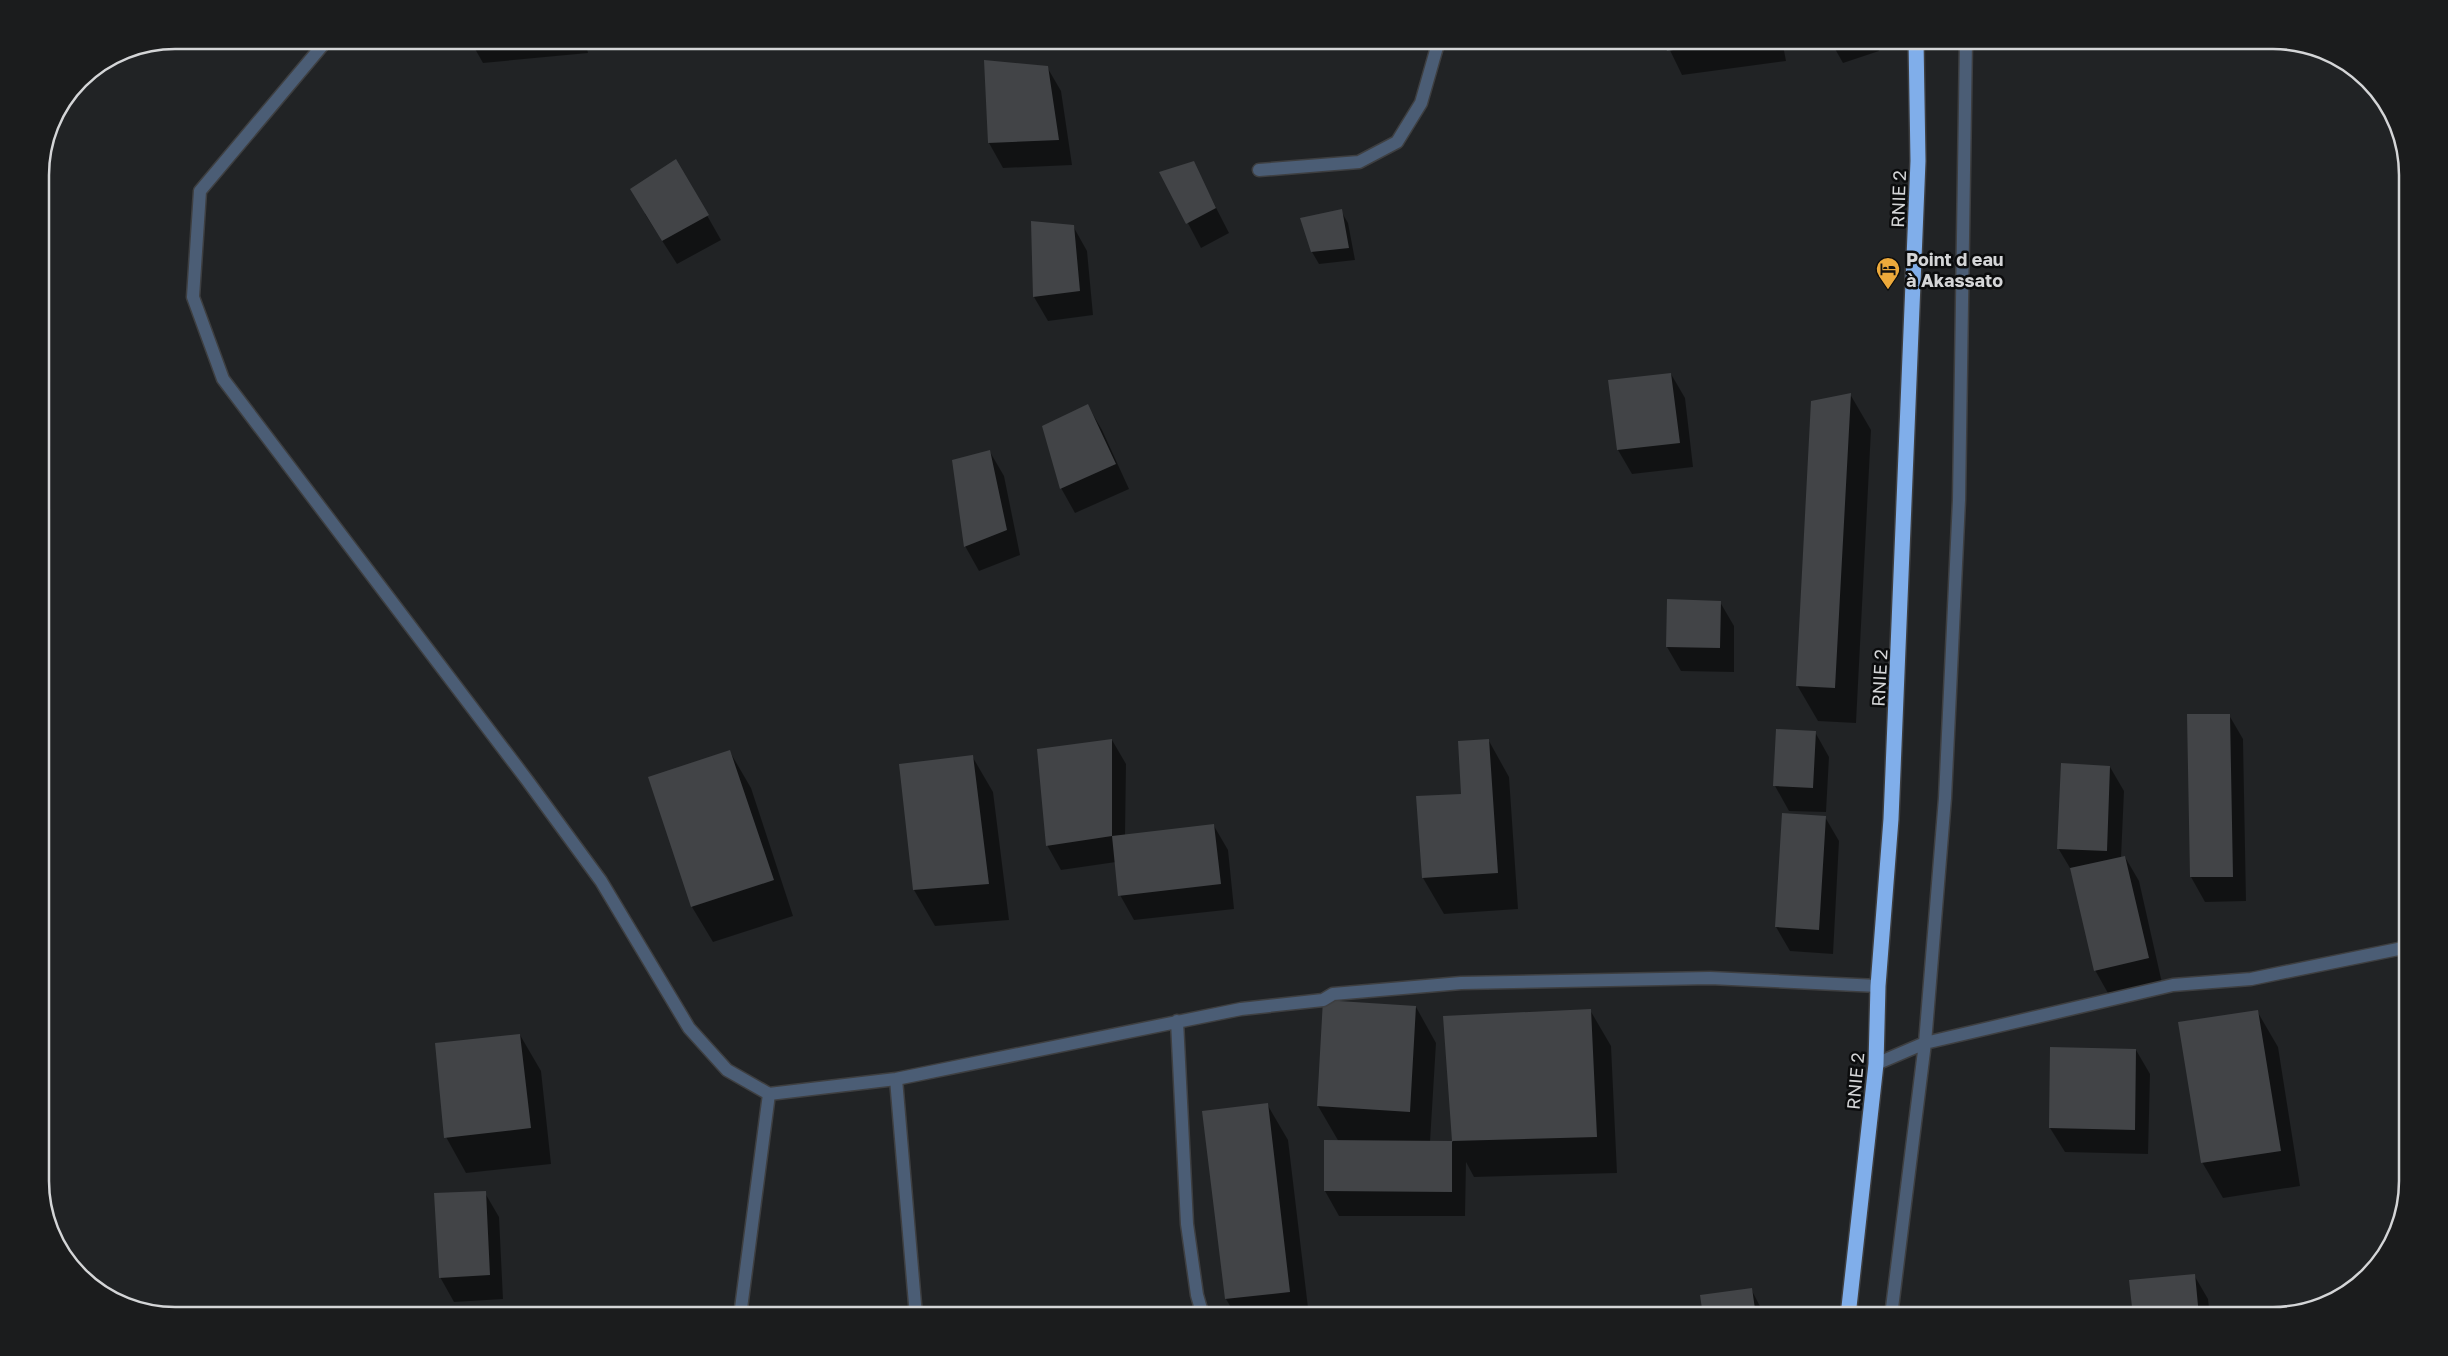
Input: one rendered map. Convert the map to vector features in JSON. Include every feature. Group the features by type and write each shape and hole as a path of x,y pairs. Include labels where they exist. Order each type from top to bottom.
{"highway":[{"name":"RNIE 2","path":"1849,1307 1876,1064 1878,986 1891,819 1902,599 1918,161 1916,49"}],"street":[{"path":"319,49 200,191 194,297 223,379 453,681 595,873 689,1028 726,1070 769,1094 896,1079 1241,1009 1323,1000 1332,994 1461,983 1710,978 1878,986"},
{"path":"1259,170 1359,162 1397,142 1421,103 1436,49"},
{"path":"1892,1307 1925,1043 1945,798 1959,500 1966,49"},
{"path":"1876,1064 1925,1043 2173,985 2251,979 2399,949"},
{"path":"1178,1021 1187,1224 1200,1307"},
{"path":"896,1079 915,1307"},
{"path":"741,1307 769,1094"}],"building":[{"path":"984,60 1048,66 1059,140 988,143"},
{"path":"676,159 709,215 662,241 630,189"},
{"path":"1194,161 1216,208 1186,224 1159,172"},
{"path":"1342,209 1349,248 1311,252 1300,218"},
{"path":"1031,221 1074,225 1080,291 1033,297"},
{"path":"1671,373 1680,443 1617,450 1608,380"},
{"path":"1851,393 1835,688 1796,686 1811,401"},
{"path":"1088,404 1116,464 1060,489 1042,426"},
{"path":"990,450 1007,530 964,547 952,460"},
{"path":"1667,599 1721,601 1720,648 1666,647"},
{"path":"2187,714 2230,714 2233,877 2190,877"},
{"path":"1776,729 1816,731 1813,788 1773,786"},
{"path":"1112,739 1112,836 1046,846 1037,749"},
{"path":"1489,739 1498,873 1422,878 1416,796 1461,794 1458,741"},
{"path":"730,750 774,880 691,907 648,777"},
{"path":"973,755 989,884 913,890 899,764"},
{"path":"2061,763 2110,766 2107,851 2057,849"},
{"path":"1782,813 1826,816 1819,930 1775,927"},
{"path":"1214,824 1221,884 1118,896 1112,836"},
{"path":"2125,856 2149,958 2094,971 2070,868"},
{"path":"1323,1000 1416,1006 1410,1112 1317,1106"},
{"path":"1591,1009 1597,1137 1452,1141 1443,1016"},
{"path":"2258,1010 2281,1151 2201,1163 2178,1022"},
{"path":"520,1034 531,1128 444,1138 435,1043"},
{"path":"2050,1047 2136,1049 2135,1130 2049,1128"},
{"path":"1268,1103 1290,1292 1225,1299 1202,1111"},
{"path":"1324,1140 1452,1141 1452,1192 1324,1191"},
{"path":"486,1191 490,1275 439,1278 434,1193"},
{"path":"2195,1274 2198,1307 2132,1307 2129,1280"},
{"path":"1752,1288 1755,1307 1702,1307 1700,1295"}],"place":[{"name":"Point d eau à Akassato","path":"1888,290"}]}
